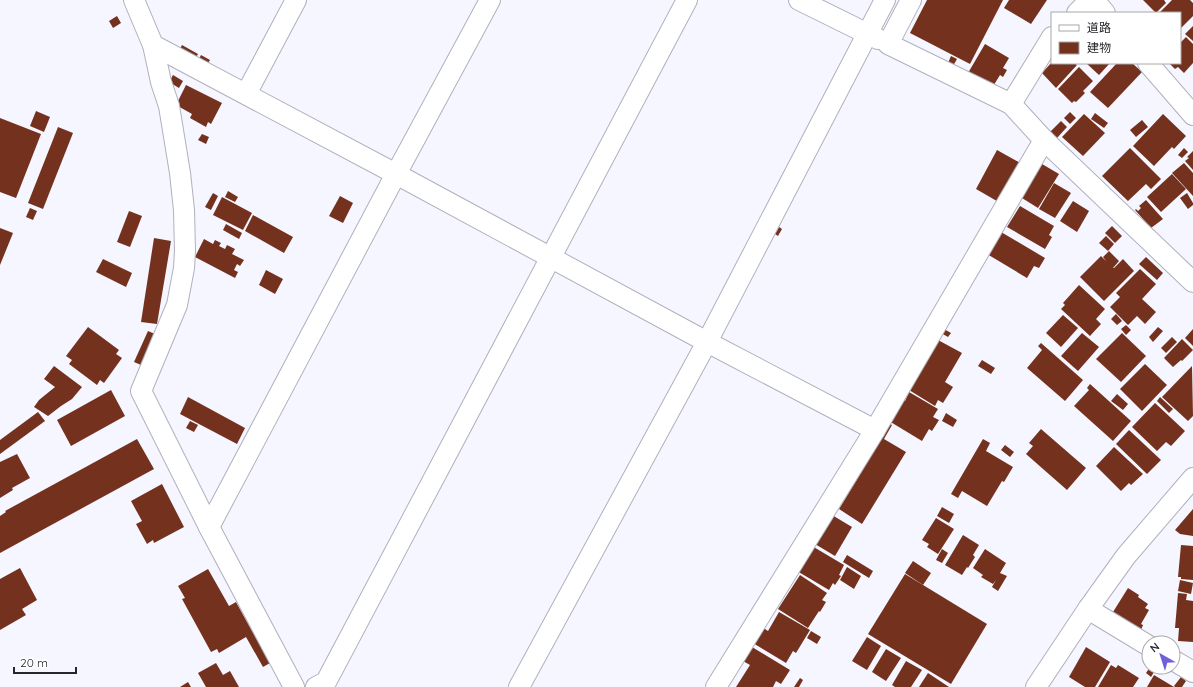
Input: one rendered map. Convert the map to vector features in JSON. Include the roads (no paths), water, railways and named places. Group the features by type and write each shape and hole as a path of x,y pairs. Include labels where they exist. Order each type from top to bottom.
{"street":[{"path":"134,0 153,45 168,106 180,173 184,210 185,251 184,268 177,305 141,391 209,527 294,687"},
{"path":"246,94 296,0"},
{"path":"209,527 490,0"},
{"path":"316,687 326,682 687,0"},
{"path":"799,0 1011,104 1044,140 1193,282"},
{"path":"518,687 707,342 885,0"},
{"path":"888,44 911,0"},
{"path":"1078,12 1090,0"},
{"path":"1094,0 1104,12"},
{"path":"1011,104 1051,39"},
{"path":"153,45 707,342 875,430"},
{"path":"1149,64 1193,115"},
{"path":"716,687 875,430 1044,140"},
{"path":"1036,687 1088,609 1126,556 1193,478"},
{"path":"1088,609 1141,641"},
{"path":"1181,665 1193,672"}]}
